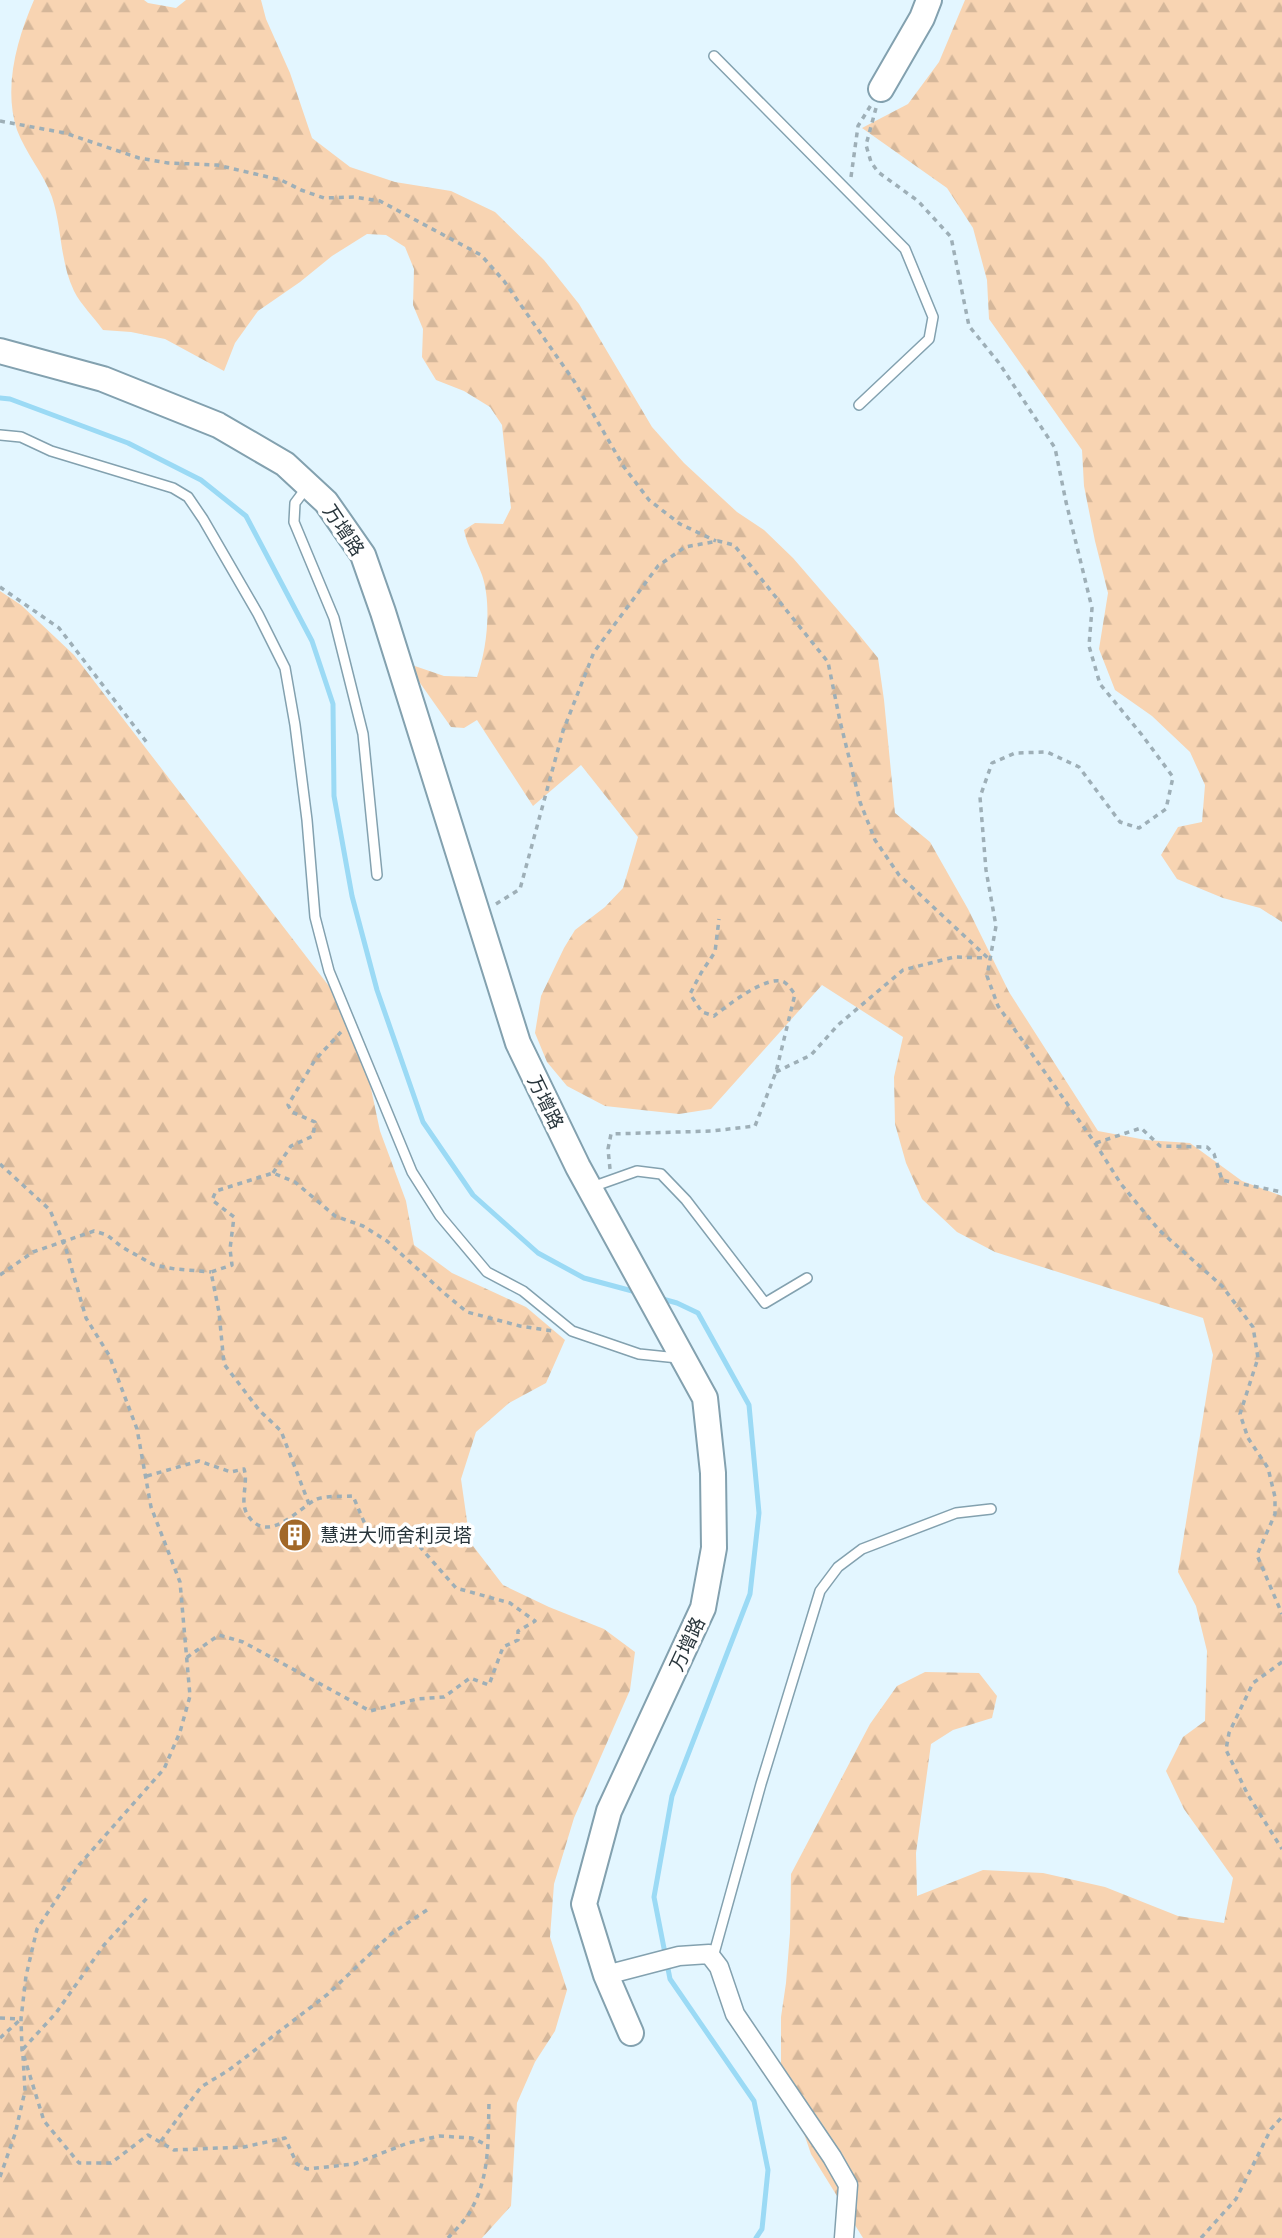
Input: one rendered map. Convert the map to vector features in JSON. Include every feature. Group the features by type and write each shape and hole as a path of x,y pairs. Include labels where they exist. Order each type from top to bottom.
{"street":[{"path":"881,89 922,18 929,0"},
{"name":"万增路","path":"0,351 103,379 218,425 285,464 326,502 363,555 518,1043 600,1184 638,1274 705,1398 713,1473 714,1548 703,1608 609,1811 584,1904 606,1975 631,2033"},
{"path":"606,1975 678,1956 709,1954 713,1958 719,1967 735,2014 848,2185 844,2238"}],"lane":[{"path":"714,56 905,249 933,317 929,340 859,405"},
{"path":"0,435 21,437 51,451 173,488 188,497 258,614 285,668 302,779 315,917 329,971 412,1172 440,1216 487,1272 523,1291 572,1331 639,1354 683,1359"},
{"path":"308,486 295,503 294,522 334,618 363,734 377,875"},
{"path":"600,1184 637,1171 661,1174 686,1200 765,1303 807,1279"},
{"path":"713,1958 761,1784 820,1591 838,1567 862,1549 956,1513 991,1509"}],"path":[{"path":"849,192 858,126 881,89"},
{"path":"881,89 866,145 872,162 878,172 918,201 951,237 969,326 999,363 1055,448 1092,608 1089,646 1100,684 1142,734 1173,777 1166,809 1139,828 1120,822 1079,767 1047,752 1015,753 992,763 980,797 986,870 996,926 987,976 998,1006 1096,1143 1121,1184 1159,1230 1222,1286 1253,1327 1258,1358 1240,1414 1248,1438 1268,1468 1275,1497 1275,1514 1256,1555 1282,1614"},
{"path":"0,121 65,133 139,158 168,163 217,165 281,180 301,191 324,198 354,197 380,201 481,255 504,281 575,381 624,467 649,500 680,524 734,545 828,662 839,721 860,802 875,840 900,875 989,958"},
{"path":"477,915 520,890 562,731 594,652 658,566 685,547 718,541"},
{"path":"0,587 59,628 148,744"},
{"path":"600,1184 611,1134 712,1131 755,1126 776,1072 795,994 784,982 772,980 714,1016 702,1012 690,994 715,952 719,919"},
{"path":"776,1072 811,1055 838,1026 903,970 954,957 989,958"},
{"path":"0,1275 33,1252 94,1231 107,1235 154,1265 211,1272 232,1265 230,1250 234,1217 212,1200 216,1191 273,1173 291,1146 313,1136 315,1122 292,1112 288,1105 315,1060 350,1023"},
{"path":"1096,1143 1141,1128 1160,1146 1207,1147 1213,1154 1222,1180 1282,1192"},
{"path":"0,1164 50,1210 63,1240 86,1318 109,1355 137,1429 151,1507 180,1582 190,1696 180,1732 164,1769 79,1865 37,1929 26,1976 20,2020 25,2091 15,2134 0,2177"},
{"path":"273,1173 295,1182 335,1216 363,1226 387,1241 443,1293 467,1311 542,1331 572,1331"},
{"path":"211,1272 219,1312 224,1364 259,1410 281,1431 310,1504"},
{"path":"147,1476 199,1461 231,1472 244,1469 246,1477 243,1501 249,1517 261,1525 278,1526 316,1499 353,1496 370,1536 420,1547 456,1588 510,1604 535,1621 518,1631 518,1640 503,1647 489,1685 471,1678 444,1697 416,1699 370,1711 243,1642 219,1635 186,1658"},
{"path":"1282,1662 1253,1683 1229,1732 1226,1750 1248,1796 1282,1849"},
{"path":"22,2050 55,2013 104,1945 147,1898"},
{"path":"161,2141 201,2087 229,2070 328,1994 391,1934 427,1910"},
{"path":"0,2018 20,2020"},
{"path":"0,2038 20,2020"},
{"path":"22,2050 44,2121 79,2163 111,2163 148,2135 174,2150 244,2147 285,2138 297,2164 307,2169 354,2164 408,2143 439,2136 472,2138 487,2145"},
{"path":"448,2238 471,2211 483,2183 489,2102"},
{"path":"1201,2238 1236,2199 1271,2129 1282,2117"}],"green space":[{"path":"34,0 144,0 176,8 186,0 261,0 312,138 350,167 395,182 451,191 495,212 544,260 579,304 652,427 684,463 737,512 764,530 793,558 878,658 895,813 930,842 968,909 1009,992 1098,1131 1146,1140 1190,1143 1242,1181 1282,1196 1282,2238 863,2238 811,2154 781,2066 781,2017 790,1933 791,1874 870,1724 897,1686 925,1672 979,1673 997,1696 992,1718 953,1730 931,1744 916,1853 917,1896 983,1870 1043,1873 1105,1887 1178,1916 1224,1923 1233,1878 1184,1809 1166,1771 1183,1737 1205,1721 1207,1651 1196,1606 1178,1572 1213,1355 1203,1318 995,1252 957,1232 922,1199 906,1163 895,1124 894,1077 903,1037 822,985 711,1109 679,1114 605,1106 567,1086 547,1062 535,1033 541,996 575,930 605,907 623,888 638,837 581,765 533,806 477,720 464,728 451,727 406,663 444,676 477,677 486,640 487,599 482,575 464,530 475,523 503,524 511,508 502,425 490,407 464,391 436,380 422,357 423,329 413,305 414,269 405,247 386,235 367,234 332,256 258,311 235,343 224,371 165,339 103,330 80,301 69,280 52,197 21,139 13,114 11,97 17,47"},
{"path":"965,0 1282,0 1282,922 1260,908 1223,898 1177,879 1161,855 1178,827 1202,822 1205,785 1190,752 1152,716 1115,690 1099,649 1108,593 1084,486 1082,450 989,319 987,280 973,228 947,188 862,128 908,104 939,62"},
{"path":"0,591 21,605 74,655 332,990 366,1065 380,1131 406,1201 414,1245 452,1273 526,1307 565,1340 546,1383 509,1403 476,1432 461,1479 470,1542 503,1585 604,1629 635,1652 630,1690 574,1818 554,1884 550,1937 567,1990 555,2031 535,2062 517,2103 511,2206 482,2238 0,2238"}],"waterway":[{"path":"0,398 10,399 128,443 201,480 246,516 312,641 333,704 334,796 352,896 377,990 423,1122 473,1195 538,1253 584,1278 636,1292"},
{"path":"659,1298 698,1313 749,1405 759,1513 750,1594 672,1796 654,1897 670,1979 754,2101 768,2170 762,2229 756,2238"}],"place":[{"name":"慧进大师舍利灵塔","path":"295,1535"}]}
